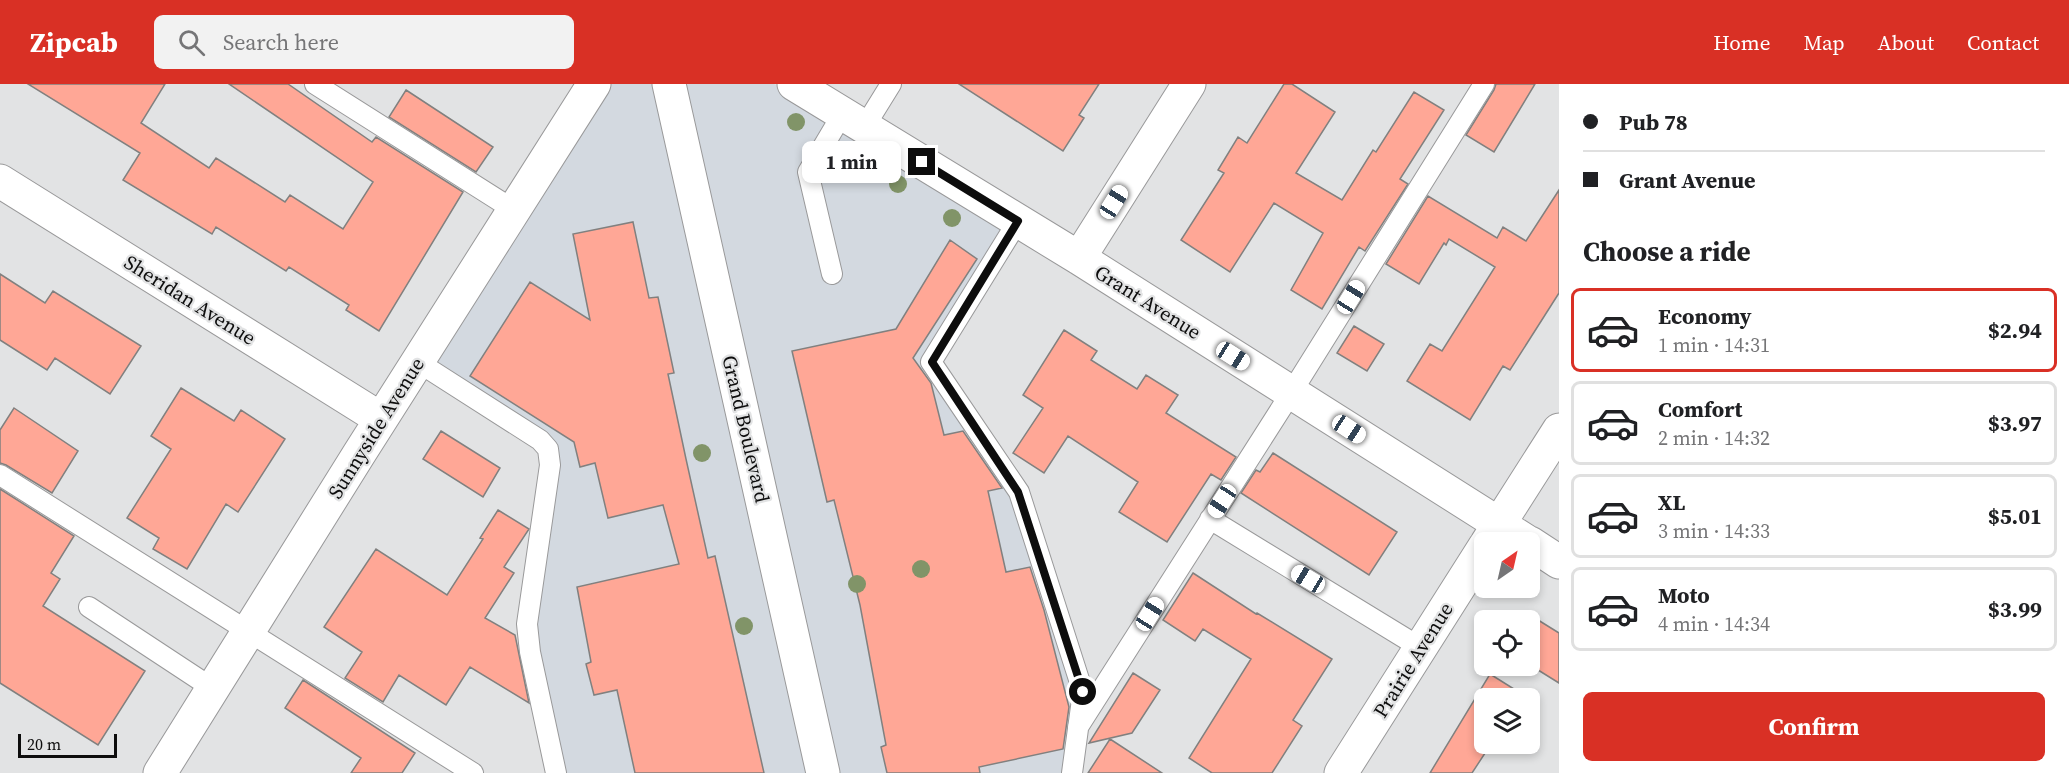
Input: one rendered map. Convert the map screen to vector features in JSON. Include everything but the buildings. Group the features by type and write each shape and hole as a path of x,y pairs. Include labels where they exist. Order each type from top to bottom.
{"street":[{"name":"Sunnyside Avenue","path":"160,773 594,84"},
{"name":"Grand Boulevard","path":"669,84 823,773"},
{"name":"Grant Avenue","path":"794,84 1079,258 1291,393 1482,532"},
{"path":"1079,258 1189,84"},
{"name":"Sheridan Avenue","path":"0,181 381,419"},
{"name":"Prairie Avenue","path":"1494,532 1559,430"},
{"name":"Grant Avenue","path":"1540,550 1559,562"},
{"name":"Prairie Avenue","path":"1341,773 1474,564"}],"lane":[{"path":"315,84 514,210"},
{"path":"832,274 808,172 854,120 891,84"},
{"path":"1078,727 1484,84"},
{"path":"1018,221 932,362 1018,492 1083,692 1072,773"},
{"path":"418,362 540,440 548,449 550,465 527,624 530,652 556,773"},
{"path":"0,475 473,773"},
{"path":"1210,519 1421,648"},
{"path":"89,608 212,688"}],"shaded area":[{"path":"602,84 774,84 1016,236 940,360 1024,490 1090,692 1078,773 563,773 532,626 557,444 426,359"}],"route":[{"path":"922,162 1018,221 932,362 1018,492 1083,692"}]}
